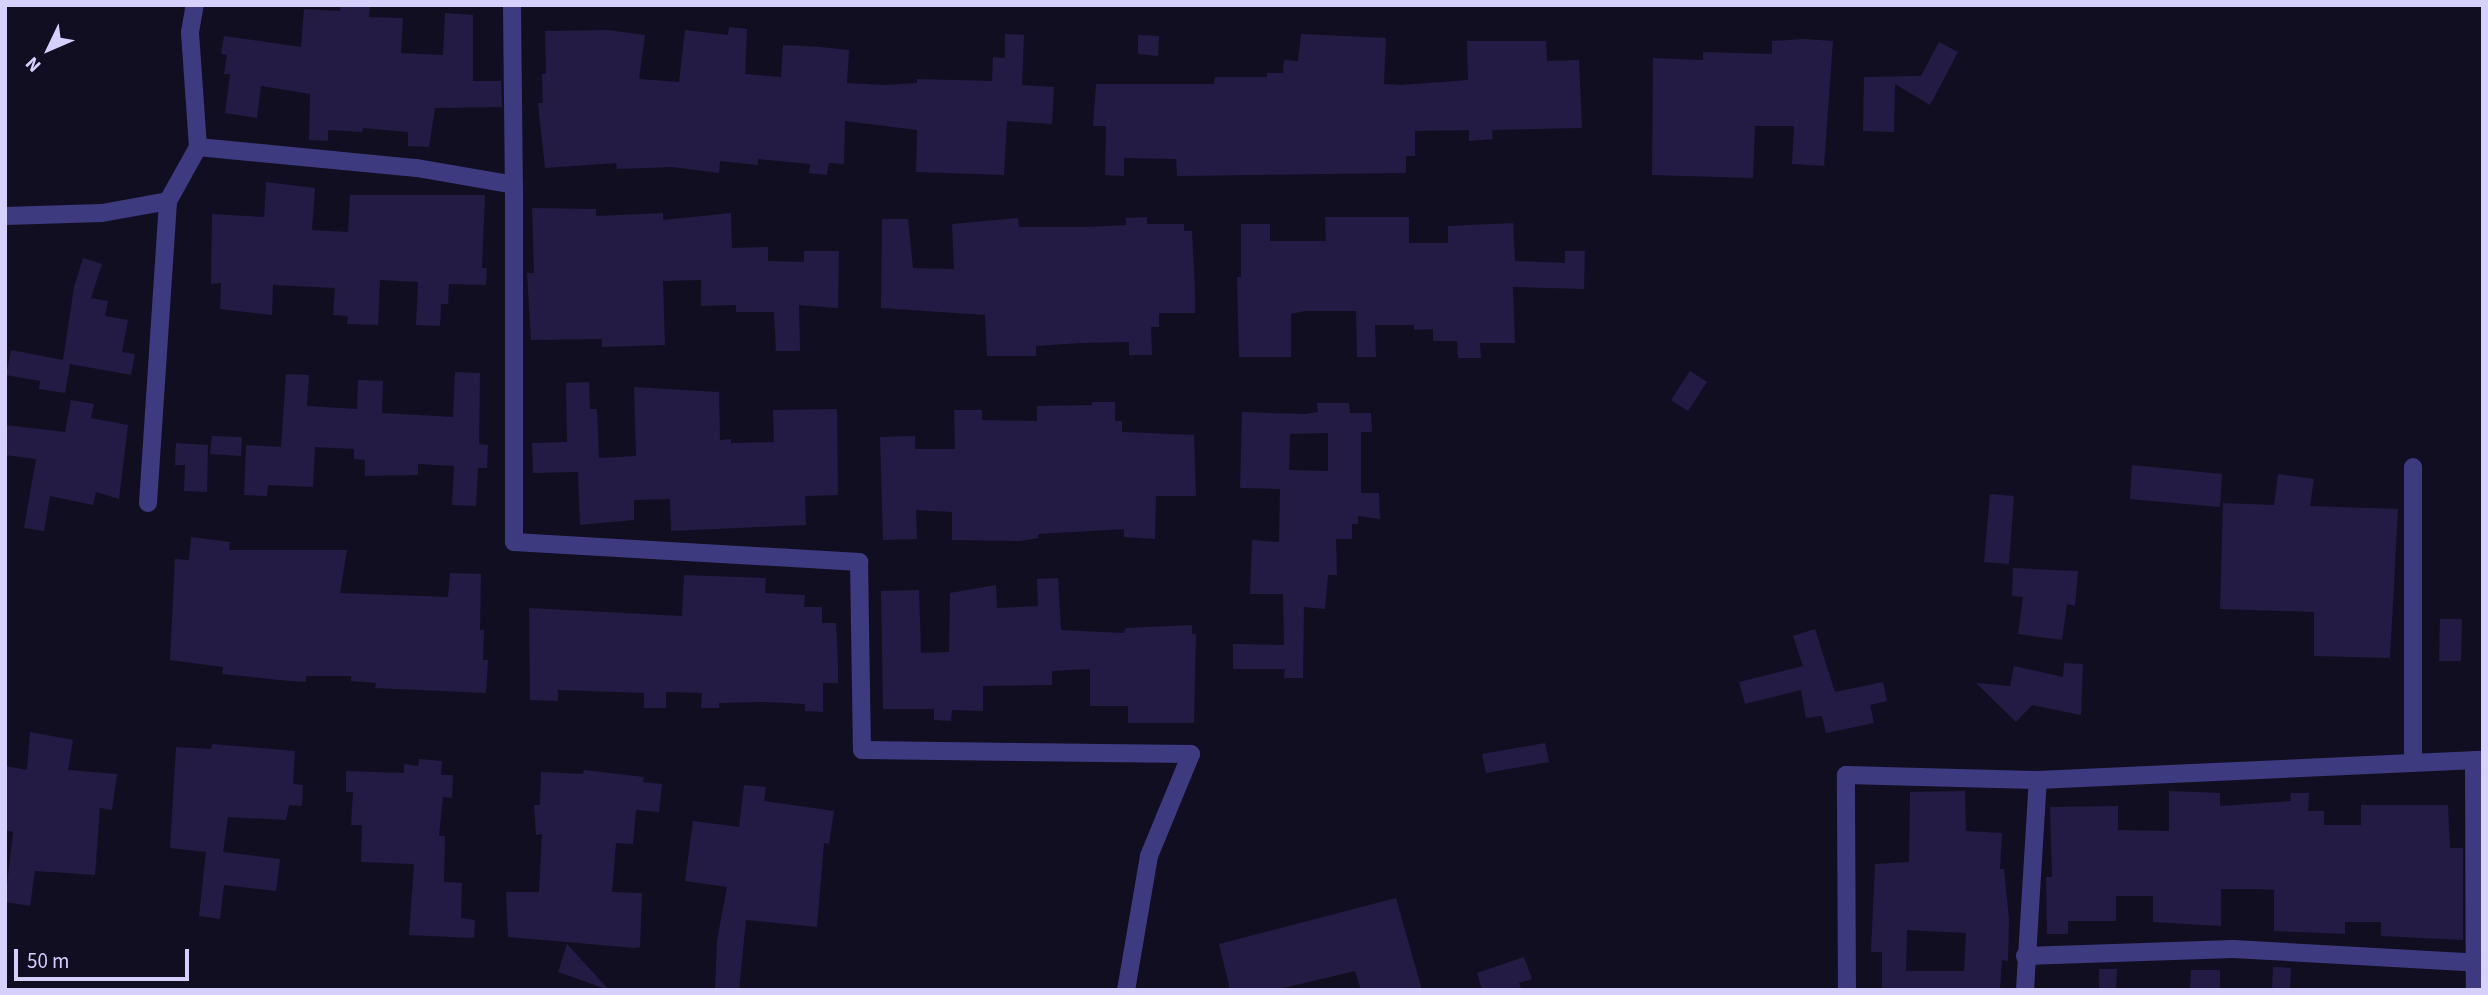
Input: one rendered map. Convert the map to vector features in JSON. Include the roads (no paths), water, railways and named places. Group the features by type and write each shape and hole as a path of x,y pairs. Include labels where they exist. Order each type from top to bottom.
{"street":[{"path":"148,503 167,201 198,147 190,32 195,5"},
{"path":"512,5 514,542 859,562 862,750 1191,754 1149,856 1126,990"},
{"path":"198,147 417,168 514,185"},
{"path":"5,216 102,213 167,201"},
{"path":"2413,467 2413,761"},
{"path":"1847,990 1846,775 2038,780 2478,760 2479,963 2475,990"},
{"path":"2025,990 2025,956 2038,780"},
{"path":"2025,956 2233,949 2479,963"}]}
